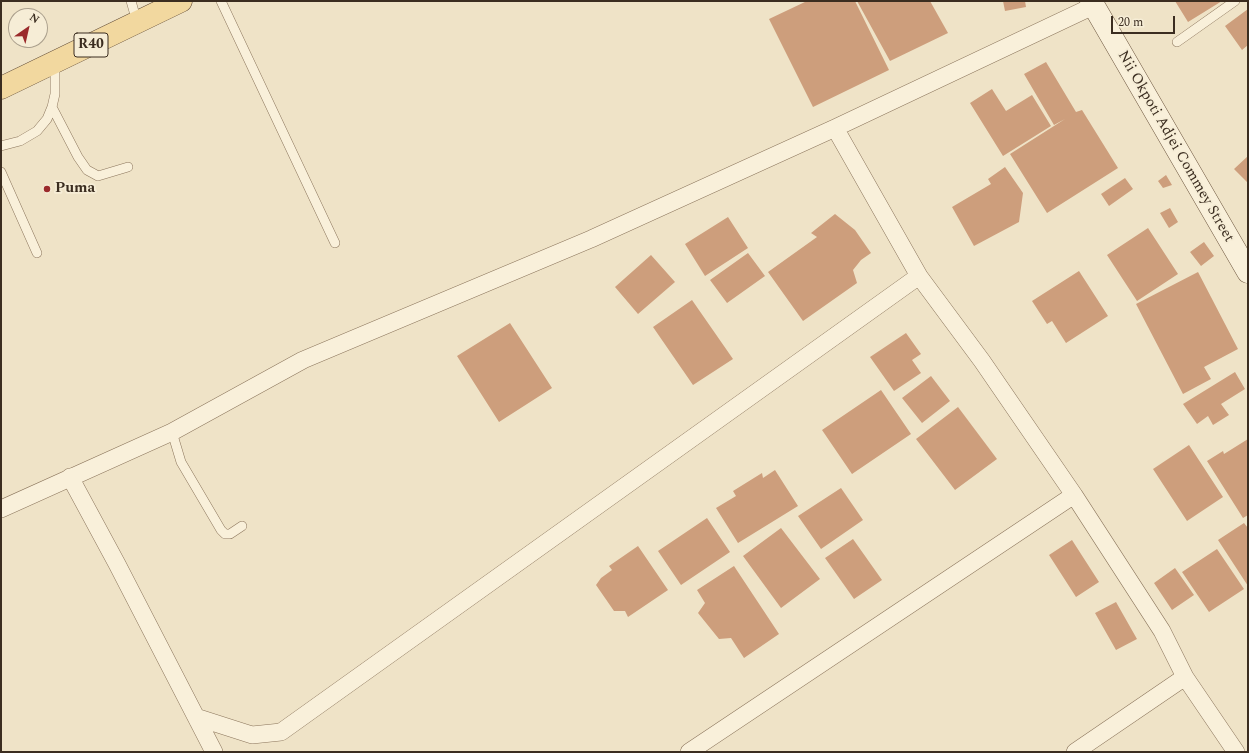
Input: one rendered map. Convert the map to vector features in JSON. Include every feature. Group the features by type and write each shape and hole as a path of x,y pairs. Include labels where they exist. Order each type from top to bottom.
{"main road":[{"name":"R40","path":"1,88 181,1"}],"street":[{"path":"1,509 172,432 303,360 591,239 835,128 1092,4"},
{"name":"Nii Okpoti Adjei Commey Street","path":"1092,4 1248,272"},
{"path":"835,128 919,276 982,361 1074,495 1162,631 1185,677 1236,752"},
{"path":"196,717 252,735 281,732 919,276"},
{"path":"70,477 117,564 214,752"},
{"path":"689,752 1074,495"},
{"path":"1075,752 1185,677"}],"lane":[{"path":"131,1 137,22"},
{"path":"221,1 335,243"},
{"path":"1177,42 1235,1"},
{"path":"1,146 20,141 37,131 47,119 55,94 55,62"},
{"path":"52,107 78,158 87,170 98,176 128,167"},
{"path":"1,172 37,253"},
{"path":"172,432 181,462 221,530 226,534 230,534 242,526"}],"building":[{"path":"807,1 855,1 889,70 813,107 769,19"},
{"path":"857,1 930,1 948,33 890,61"},
{"path":"1003,1 1025,1 1026,7 1005,11"},
{"path":"1175,1 1222,1 1188,22"},
{"path":"1248,9 1248,45 1242,50 1225,26"},
{"path":"1046,62 1076,112 1082,110 1118,168 1047,213 1010,154 1065,119 1054,125 1024,74"},
{"path":"992,89 1006,111 1032,95 1051,126 1003,156 970,103"},
{"path":"1248,156 1248,183 1234,169"},
{"path":"1005,167 1023,193 1019,222 974,246 952,207 991,184 988,179"},
{"path":"1166,175 1172,185 1163,188 1158,181"},
{"path":"1125,178 1133,189 1109,206 1101,194"},
{"path":"1170,208 1178,222 1169,228 1160,213"},
{"path":"835,214 855,230 871,253 861,260 853,270 857,283 803,321 768,272 817,237 811,233"},
{"path":"728,217 748,248 705,276 685,244"},
{"path":"1148,228 1178,274 1137,301 1107,255"},
{"path":"1204,242 1214,256 1201,266 1190,252"},
{"path":"748,253 765,276 727,303 710,280"},
{"path":"651,255 675,282 638,314 615,287"},
{"path":"1079,271 1108,316 1066,343 1052,321 1047,324 1032,301"},
{"path":"1198,272 1238,349 1204,367 1211,379 1183,394 1136,304"},
{"path":"692,300 733,359 693,385 653,327"},
{"path":"510,323 552,388 499,422 457,356"},
{"path":"906,333 921,354 912,360 921,373 894,391 870,357"},
{"path":"1235,372 1245,389 1221,404 1229,415 1213,425 1208,416 1197,424 1183,404"},
{"path":"931,376 950,401 922,423 902,398"},
{"path":"881,390 911,434 852,474 822,430"},
{"path":"958,407 997,459 955,490 916,439"},
{"path":"1248,439 1248,515 1243,518 1207,461 1223,451 1224,454"},
{"path":"1189,445 1223,497 1187,521 1153,469"},
{"path":"775,470 798,506 738,543 716,508 736,496 733,491 762,473 763,478"},
{"path":"841,488 863,520 821,549 798,516"},
{"path":"707,518 730,552 681,585 658,551"},
{"path":"1244,523 1248,528 1248,586 1218,540"},
{"path":"781,528 820,579 781,608 743,556"},
{"path":"853,539 882,580 854,599 825,558"},
{"path":"1072,540 1099,582 1076,597 1049,555"},
{"path":"638,546 668,590 628,617 625,611 614,611 596,585 601,578 612,570 609,566"},
{"path":"1217,549 1244,589 1209,612 1182,572"},
{"path":"734,566 779,634 744,658 731,638 719,639 698,613 705,603 697,590"},
{"path":"1175,568 1194,595 1172,610 1154,583"},
{"path":"1116,602 1137,639 1116,650 1095,613"}],"place":[{"name":"Puma","path":"47,189"}]}
